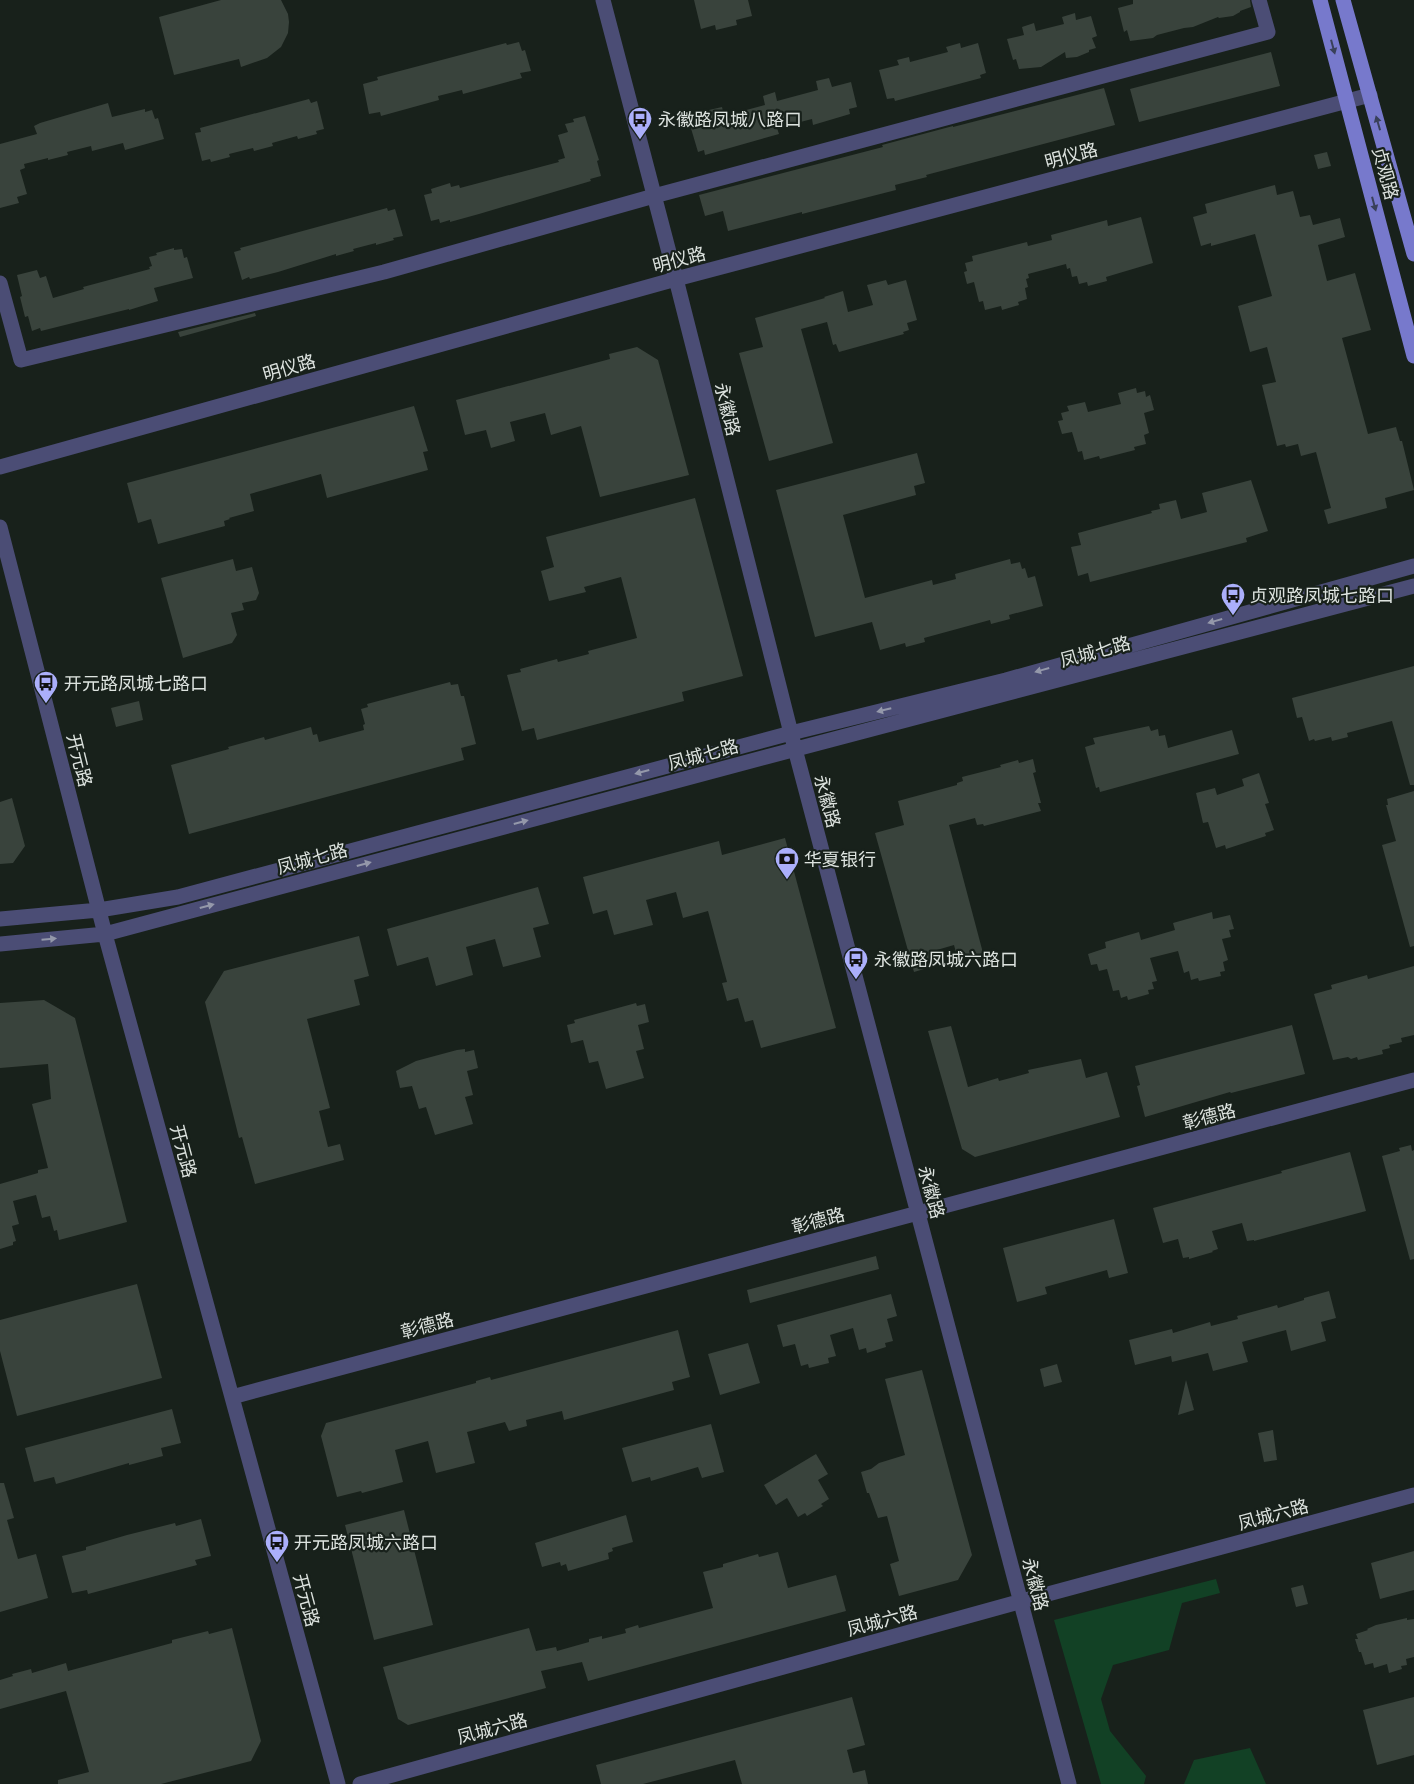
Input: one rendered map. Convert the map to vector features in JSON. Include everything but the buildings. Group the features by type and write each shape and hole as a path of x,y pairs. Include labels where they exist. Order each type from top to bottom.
{"main road":[{"name":"贞观路","path":"1320,0 1414,356"},
{"name":"贞观路","path":"1343,0 1414,254"}],"street":[{"name":"永徽路","path":"603,0 676,279 794,750 1022,1601 1069,1784"},
{"path":"0,283 20,360 384,272 654,196 1268,32 1259,0"},
{"name":"明仪路","path":"0,467 676,279 1370,95"},
{"name":"开元路","path":"0,526 105,934 338,1784"},
{"name":"凤城七路","path":"0,919 99,910 178,897 790,733 1006,680 1414,566"},
{"name":"凤城七路","path":"0,944 105,934 1414,586"},
{"name":"彰德路","path":"232,1397 1414,1080"},
{"name":"凤城六路","path":"360,1784 1414,1495"}],"green space":[{"path":"1216,1579 1220,1593 1182,1603 1169,1650 1113,1665 1101,1699 1110,1731 1146,1776 1144,1784 1101,1784 1054,1620"},
{"path":"1250,1748 1266,1784 1184,1784 1194,1760"}],"place":[{"name":"永徽路凤城八路口","path":"640,140"},
{"name":"贞观路凤城七路口","path":"1233,616"},
{"name":"开元路凤城七路口","path":"46,704"},
{"name":"华夏银行","path":"787,880"},
{"name":"永徽路凤城六路口","path":"856,980"},
{"name":"开元路凤城六路口","path":"277,1563"}]}
